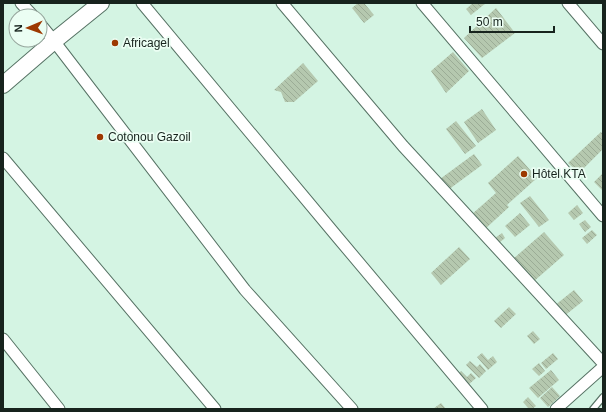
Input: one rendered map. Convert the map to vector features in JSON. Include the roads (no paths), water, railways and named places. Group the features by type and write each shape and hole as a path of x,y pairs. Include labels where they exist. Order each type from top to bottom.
{"main road":[{"path":"3,85 101,3"}],"street":[{"path":"142,3 482,409"},
{"path":"282,3 404,146 603,363"},
{"path":"422,3 603,216"},
{"path":"568,3 603,44"},
{"path":"48,34 245,290 352,409"},
{"path":"3,158 215,409"},
{"path":"3,339 59,409"},
{"path":"556,409 603,367"}],"lane":[{"path":"594,409 603,397"}],"place":[{"name":"Africagel","path":"115,43"},
{"name":"Cotonou Gazoil","path":"100,137"},
{"name":"Hôtel KTA","path":"524,174"}]}
